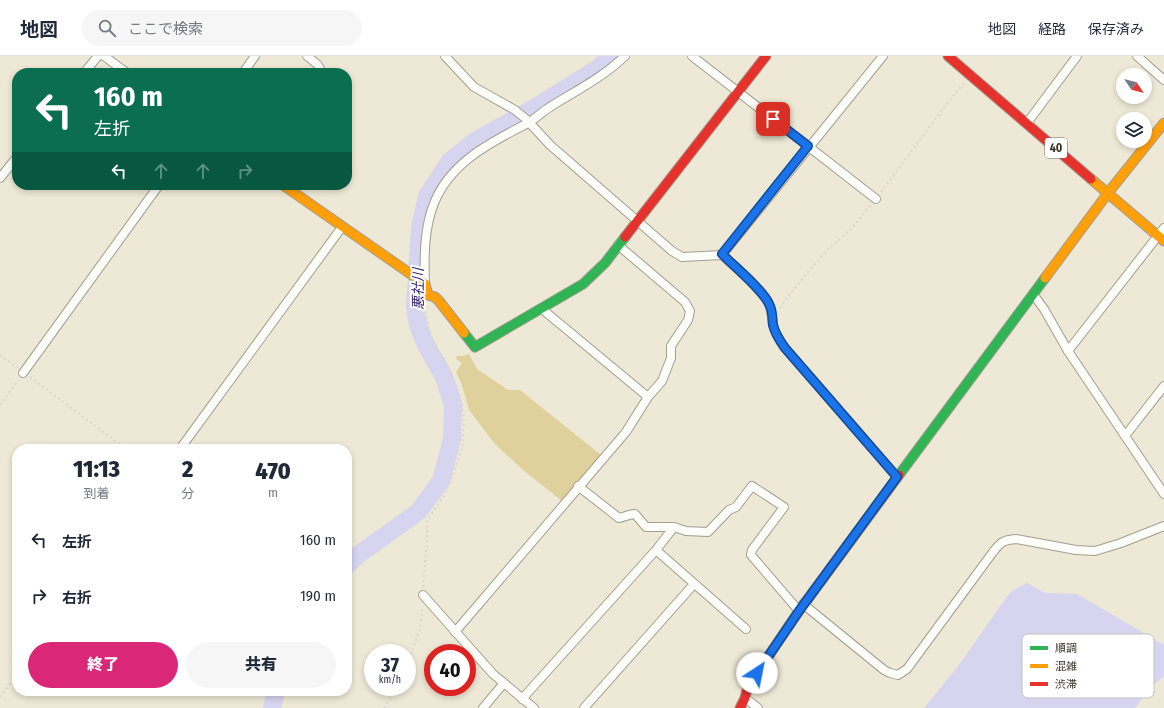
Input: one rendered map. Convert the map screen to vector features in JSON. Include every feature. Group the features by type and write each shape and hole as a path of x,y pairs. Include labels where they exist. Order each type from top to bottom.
{"street":[{"path":"88,68 98,56"},
{"path":"104,56 120,68"},
{"path":"247,68 255,56"},
{"path":"307,56 320,68"},
{"path":"445,56 474,87 515,110 528,120 550,145 672,251 682,257 722,254 882,56"},
{"path":"625,56 605,74 510,131 460,164 445,182 435,201 428,221 425,246 424,283 428,295 435,297 439,301 475,347 583,284 605,262 618,246 766,56"},
{"path":"692,56 876,199"},
{"name":"40","path":"948,56 1161,238"},
{"path":"1027,123 1077,56"},
{"path":"1137,56 1164,80"},
{"path":"740,708 745,698 748,686 801,608 1108,193 1164,123"},
{"path":"0,178 12,163"},
{"path":"24,373 155,190"},
{"path":"291,190 406,272 424,283"},
{"path":"184,444 342,227"},
{"path":"1068,351 1161,238 1164,228"},
{"path":"455,632 578,486 626,432 648,397 662,382 671,358 671,346 688,320 690,311 685,302 618,246"},
{"path":"722,254 763,294 769,303 778,338 785,348 897,477"},
{"path":"1033,294 1044,309 1068,351 1164,494"},
{"path":"542,309 648,397"},
{"path":"1125,436 1164,386"},
{"path":"578,486 619,518 629,514 635,514 646,527 674,527 686,531 708,532 729,510 736,507 752,486 784,507 752,550 751,555 801,608 884,670 898,675 907,669 999,544 1006,540 1016,539 1076,550 1095,551 1121,543 1164,526"},
{"path":"522,698 656,550 674,527"},
{"path":"656,550 746,630"},
{"path":"584,708 694,584"},
{"path":"423,595 493,674 534,708"},
{"path":"483,708 504,683"},
{"path":"745,698 758,708"}],"path":[{"path":"415,644 420,630 427,541 427,520 443,497 451,480 462,448 464,418 462,404 452,375 445,360 435,346 428,328 424,302 428,295"},
{"path":"0,355 119,444"},
{"path":"0,405 24,373"},
{"path":"0,697 12,681"},
{"path":"384,708 391,696"}],"shaded area":[{"path":"469,354 477,369 508,390 520,390 601,455 562,501 523,470 495,444 469,410 462,385 456,372 462,363 456,359 457,356"}],"water":[{"path":"1027,583 1045,593 1077,594 1145,634 1022,634 1022,698 1143,698 1135,708 924,708 959,665 1008,595"},
{"path":"1154,639 1164,645 1164,676 1154,684"}],"waterway":[{"name":"悪社川","path":"352,560 418,512 441,481 452,439 453,405 444,377 425,343 418,325 415,307 420,228 427,196 450,161 475,141 536,107 597,69 612,56"},
{"name":"悪社川","path":"272,708 275,696"}],"traffic: fast":[{"path":"464,333 475,347 583,284 605,263 625,237"},
{"path":"899,475 1045,278"}],"traffic: slow":[{"path":"1045,278 1108,193 1164,123"},
{"path":"1091,179 1164,241"},
{"path":"290,190 425,284 428,295 435,297 439,301 464,333"}],"traffic: jam":[{"path":"625,237 766,56"},
{"path":"948,56 1091,179"},
{"path":"740,708 745,698 748,686 799,611 899,475"}],"route":[{"path":"757,673 799,611 897,477 785,348 778,338 769,303 763,294 722,254 808,146 773,119"}]}
